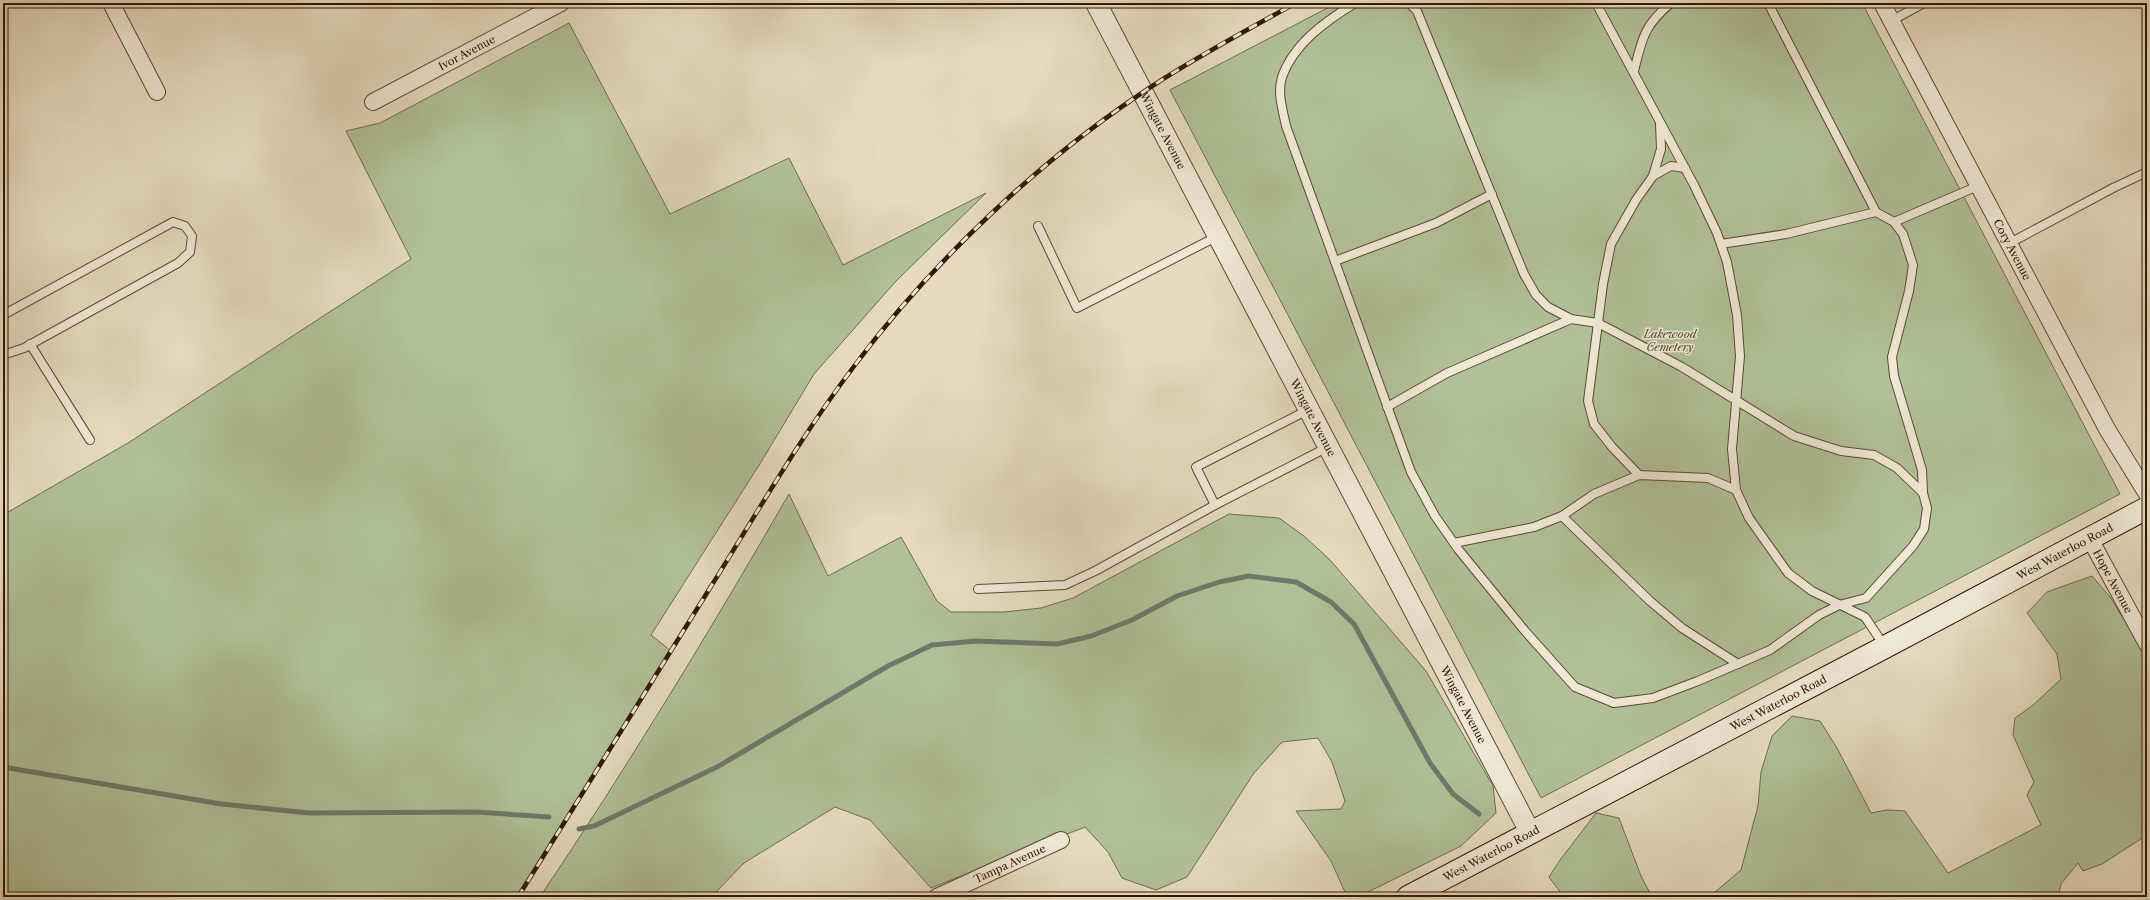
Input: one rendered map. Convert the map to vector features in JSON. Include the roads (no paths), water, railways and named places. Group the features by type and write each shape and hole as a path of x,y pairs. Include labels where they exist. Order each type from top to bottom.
{"main road":[{"name":"West Waterloo Road","path":"1408,897 2147,508"}],"street":[{"path":"111,3 157,92"},
{"name":"Ivor Avenue","path":"373,102 561,3"},
{"name":"Wingate Avenue","path":"1096,3 1310,409 1530,832"},
{"name":"Cory Avenue","path":"1882,3 2008,244 2107,428 2147,494"},
{"name":"Hope Avenue","path":"2090,539 2147,644"},
{"name":"Tampa Avenue","path":"937,897 1062,840"}],"lane":[{"path":"1354,3 1323,23 1297,50 1282,78 1281,100 1286,126 1411,472 1435,516 1454,543 1525,631 1575,687 1614,703 1653,698 1738,664 1770,650 1819,615 1839,605 1866,598 1913,546 1924,529 1927,508 1923,492 1922,470 1894,376 1892,356 1909,291 1913,265 1903,234 1894,222 1876,212 1768,3"},
{"path":"1409,3 1418,7 1524,274 1536,295 1548,307 1571,319 1598,324 1682,367 1794,436 1841,450 1874,455 1897,468 1923,492"},
{"path":"1596,3 1685,168 1728,262 1737,315 1740,356 1732,449 1736,490 1749,518 1788,573 1812,591 1865,617 1885,647"},
{"path":"1634,71 1643,36 1656,15 1671,3"},
{"path":"1891,21 1924,3"},
{"path":"1639,475 1612,447 1594,424 1588,401 1603,284 1611,244 1636,200 1653,176 1661,149 1660,120"},
{"path":"1653,176 1671,166 1685,168"},
{"path":"2008,244 2113,188 2147,172"},
{"path":"1894,222 1978,186"},
{"path":"1335,261 1436,223 1492,194"},
{"path":"1721,244 1786,234 1876,212"},
{"path":"3,315 173,222 185,226 192,236 190,252 178,263 30,344 3,355"},
{"path":"1038,226 1077,308 1218,236"},
{"path":"1387,407 1447,372 1571,319"},
{"path":"30,344 90,440"},
{"path":"1215,504 1196,467 1310,409"},
{"path":"978,589 1065,585 1095,571 1215,504 1329,446"},
{"path":"1454,543 1534,527 1562,516 1594,494 1639,475 1708,478 1736,490"},
{"path":"1562,516 1650,601 1682,628 1738,664"}],"waterway":[{"path":"579,829 594,826 717,767 888,666 932,645 976,641 1057,644 1091,636 1132,620 1177,596 1219,582 1249,576 1296,582 1331,602 1354,624 1430,763 1453,794 1479,814"},
{"path":"3,767 221,804 309,813 476,812 549,817"}],"railway":[{"path":"518,897 762,503 816,419 855,365 903,305 956,248 993,212 1032,177 1095,126 1160,81 1244,31 1296,3"}],"park label":[{"name":"Lakewood Cemetery","path":"1670,340"}]}
